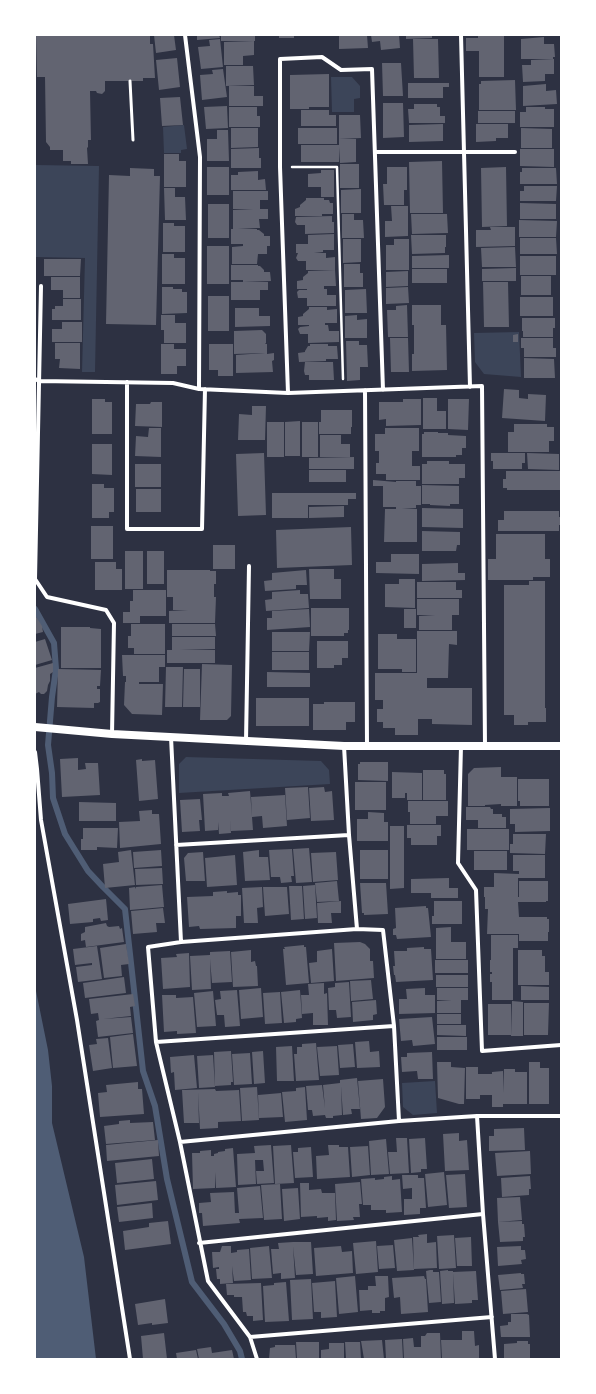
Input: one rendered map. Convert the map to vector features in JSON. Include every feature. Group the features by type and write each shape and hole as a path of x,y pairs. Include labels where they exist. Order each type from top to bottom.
{"main road":[{"path":"39,727 112,734 344,746 561,746"}],"street":[{"path":"185,35 200,157 199,389"},
{"path":"461,35 470,387"},
{"path":"288,393 280,167 280,59 322,57 341,70 372,69 383,390"},
{"path":"375,152 515,152"},
{"path":"41,286 37,380 35,579 47,597 106,610 114,624 112,734"},
{"path":"37,380 173,383 199,389 288,393 482,386 485,746"},
{"path":"127,382 127,529 202,529 204,389"},
{"path":"365,390 367,746"},
{"path":"246,741 249,566"},
{"path":"171,737 181,942"},
{"path":"344,746 349,835 357,929"},
{"path":"461,746 458,863 476,890 482,1051 561,1045"},
{"path":"35,752 41,820 77,1020 130,1359"},
{"path":"176,845 349,835"},
{"path":"257,1359 250,1337 208,1281 199,1243 180,1142 156,1042 148,947 181,942 357,929 383,930 394,1026 399,1121"},
{"path":"156,1042 394,1026"},
{"path":"180,1142 399,1121 477,1116 561,1116"},
{"path":"477,1116 483,1214 495,1359"},
{"path":"199,1243 483,1214"},
{"path":"250,1337 492,1317"}],"lane":[{"path":"130,81 133,140"}],"path":[{"path":"280,167 336,167 343,391"}],"shaded area":[{"path":"331,77 352,77 360,86 360,98 354,99 354,112 332,112"},
{"path":"184,125 187,149 181,150 181,153 164,153 163,127"},
{"path":"35,165 99,166 95,372 82,372 85,258 35,257"},
{"path":"519,332 521,377 484,374 475,362 474,333"},
{"path":"186,757 321,761 329,770 330,784 179,793 179,764"},
{"path":"35,986 48,1050 52,1086 52,1123 84,1257 96,1359 35,1359"},
{"path":"435,1081 437,1113 413,1115 403,1107 402,1083"}],"building":[{"path":"150,35 150,44 153,44 155,78 143,78 143,81 105,81 105,91 102,94 97,93 96,91 90,91 91,140 88,140 87,148 88,164 71,164 71,161 63,161 63,150 50,150 50,147 46,142 45,77 37,77 36,36"},
{"path":"154,35 174,35 176,50 156,53"},
{"path":"197,35 219,35 220,38 197,40"},
{"path":"221,35 255,35 255,41 221,41"},
{"path":"279,35 294,35 294,38 279,38"},
{"path":"339,35 367,35 368,48 339,49"},
{"path":"371,35 399,35 400,48 381,50 380,41 372,42"},
{"path":"406,35 432,35 432,38 406,39"},
{"path":"478,35 504,35 504,77 479,77 479,51 466,51 466,38 478,38"},
{"path":"544,37 544,44 554,44 555,57 553,57 553,59 521,59 521,39"},
{"path":"220,39 223,67 201,69 198,47 210,46 209,40"},
{"path":"413,39 438,39 439,78 414,78"},
{"path":"254,41 254,55 243,56 243,65 224,65 224,42"},
{"path":"177,58 180,87 159,90 156,60"},
{"path":"554,59 554,74 545,74 545,81 523,82 522,65 531,65 531,60"},
{"path":"382,63 401,63 403,96 383,96"},
{"path":"226,66 253,66 254,85 226,86"},
{"path":"223,69 227,97 202,100 200,75 213,74 212,70"},
{"path":"329,74 329,107 290,109 290,75"},
{"path":"515,80 516,110 479,110 479,84 481,84 481,81"},
{"path":"408,83 449,83 449,87 443,87 443,98 408,98"},
{"path":"546,84 546,91 556,90 557,104 523,106 523,86"},
{"path":"229,86 254,86 254,96 263,96 263,106 229,106"},
{"path":"180,97 183,125 162,126 160,98"},
{"path":"383,103 403,103 404,137 383,138"},
{"path":"414,104 437,104 437,107 440,107 440,116 445,116 445,123 409,123 408,109 414,109"},
{"path":"227,106 228,128 206,129 204,107"},
{"path":"229,107 257,107 257,116 260,116 260,127 229,127"},
{"path":"526,107 545,107 545,109 554,109 554,127 520,127 520,112 526,112"},
{"path":"301,110 329,110 329,115 336,115 336,126 301,126"},
{"path":"478,111 515,111 515,123 478,123"},
{"path":"339,115 360,115 361,138 339,139"},
{"path":"443,124 443,141 409,142 409,125"},
{"path":"476,124 508,124 508,138 496,138 496,141 476,142"},
{"path":"231,128 258,128 258,147 231,148"},
{"path":"298,128 337,128 337,144 298,144"},
{"path":"521,128 552,129 552,148 521,148"},
{"path":"217,130 228,130 229,161 207,161 207,139 217,139"},
{"path":"339,139 356,139 356,162 340,163 339,147 339,162 301,162 301,145 339,145"},
{"path":"259,148 261,168 231,168 231,149"},
{"path":"520,149 554,149 554,167 520,166"},
{"path":"164,154 179,154 179,161 186,161 186,187 164,187"},
{"path":"442,161 443,213 410,213 409,162"},
{"path":"340,164 359,164 359,188 340,188"},
{"path":"207,167 229,167 229,195 207,195"},
{"path":"387,167 407,167 407,190 404,190 404,205 384,205 383,184 387,184"},
{"path":"506,167 507,226 482,227 481,168"},
{"path":"130,168 154,169 154,176 160,176 156,325 106,324 109,175 130,176"},
{"path":"522,168 556,168 557,184 520,184 520,172 522,172"},
{"path":"321,170 334,170 334,197 321,197 321,187 308,187 308,174 321,173"},
{"path":"258,171 258,180 265,179 266,190 231,190 231,175 238,175 238,172"},
{"path":"524,186 557,186 556,201 520,201 520,191 524,191"},
{"path":"164,188 175,188 175,197 185,197 186,220 165,220"},
{"path":"361,189 361,213 341,213 341,190"},
{"path":"233,191 268,191 268,200 260,200 260,209 268,209 268,219 259,219 260,228 238,228 257,229 264,234 264,236 270,236 270,246 267,246 267,254 258,254 257,264 232,264 232,247 243,246 243,244 231,244 233,210 253,210 233,209"},
{"path":"306,198 324,198 324,200 329,200 330,203 333,203 333,214 322,214 322,216 295,216 295,209 300,207"},
{"path":"520,203 556,204 556,219 520,219"},
{"path":"208,204 229,204 229,238 208,238"},
{"path":"391,206 408,206 408,236 385,237 385,221 392,221"},
{"path":"342,214 354,214 354,220 363,220 364,238 342,238"},
{"path":"411,214 447,214 448,233 412,234"},
{"path":"332,216 332,222 334,222 334,233 305,234 305,225 297,225 295,222 296,217"},
{"path":"519,220 557,221 556,237 519,237"},
{"path":"163,223 174,223 174,226 185,226 185,252 163,252"},
{"path":"490,227 515,227 515,246 476,247 476,230 491,230"},
{"path":"334,234 334,250 323,250 323,252 314,253 326,253 326,258 335,257 335,270 306,270 306,261 298,261 296,258 298,253 296,253 296,244 308,244 308,235"},
{"path":"411,235 446,235 445,253 412,254"},
{"path":"520,238 556,238 557,254 520,254"},
{"path":"343,239 361,239 361,262 343,263"},
{"path":"394,239 409,239 409,270 386,270 386,245 394,245"},
{"path":"207,246 229,246 229,284 207,284"},
{"path":"515,247 516,267 482,267 481,248"},
{"path":"162,254 174,254 174,258 185,258 185,284 162,284"},
{"path":"449,255 449,268 412,268 412,256"},
{"path":"520,256 556,256 556,275 520,275"},
{"path":"44,259 81,259 80,276 44,276"},
{"path":"344,264 360,264 360,273 363,273 363,287 344,287"},
{"path":"231,265 258,265 264,270 264,272 270,272 271,281 243,282 243,280 231,280"},
{"path":"516,268 516,281 482,281 482,269"},
{"path":"412,269 447,269 447,283 412,283"},
{"path":"335,270 336,286 324,286 324,289 327,289 327,295 336,295 336,306 307,306 307,298 298,298 297,292 299,290 307,289 297,289 297,281 303,280 303,277 308,273 308,271"},
{"path":"408,271 408,286 386,287 386,272"},
{"path":"521,276 551,276 551,295 521,295"},
{"path":"51,277 80,277 80,298 63,298 63,290 51,290"},
{"path":"231,282 268,282 268,290 260,290 260,300 231,300"},
{"path":"483,282 508,282 509,327 484,327"},
{"path":"162,287 173,287 173,289 182,289 182,292 187,292 187,313 162,314"},
{"path":"408,287 409,303 386,304 386,288"},
{"path":"366,289 367,313 345,313 345,290"},
{"path":"208,296 229,296 229,331 208,331"},
{"path":"520,297 553,297 553,316 520,316"},
{"path":"63,299 81,299 81,320 52,320 52,309 55,309 55,306 63,306"},
{"path":"407,305 408,337 388,337 387,310 396,310 396,306"},
{"path":"412,305 441,305 441,325 446,325 447,370 412,371 412,354 414,354 414,325 412,325"},
{"path":"309,307 327,307 327,310 337,309 337,323 325,323 325,325 328,325 329,331 339,331 339,342 308,343 308,334 300,334 298,329 300,327 309,325 298,325 298,317 303,316"},
{"path":"235,308 259,308 259,316 270,316 270,326 235,327"},
{"path":"161,315 175,315 175,323 186,323 186,343 164,343 164,330 161,330"},
{"path":"357,315 357,320 367,319 367,338 345,338 345,316"},
{"path":"522,318 555,318 553,337 523,337"},
{"path":"62,322 82,322 82,342 52,342 52,329 62,329"},
{"path":"262,330 266,334 265,344 267,344 267,354 274,353 274,360 272,361 273,372 236,373 236,355 265,353 234,354 234,331"},
{"path":"518,334 518,342 513,342 513,335"},
{"path":"390,338 408,338 409,372 391,372"},
{"path":"521,338 553,338 553,348 556,348 556,357 524,357 524,348 521,348"},
{"path":"346,341 359,341 359,345 367,345 368,367 360,367 360,380 347,381"},
{"path":"55,343 80,343 80,369 59,368 60,359 55,359"},
{"path":"161,344 174,344 174,349 186,349 186,366 177,366 177,374 161,374"},
{"path":"209,344 233,344 233,376 218,376 218,370 209,370"},
{"path":"310,344 328,344 328,346 337,346 338,359 299,362 298,353 305,352"},
{"path":"524,358 554,359 555,378 524,378"},
{"path":"305,362 333,362 334,380 309,380 309,375 305,375 304,371"},
{"path":"504,389 519,390 519,398 528,399 528,394 546,395 545,421 502,418"},
{"path":"423,398 437,398 437,411 446,411 446,429 423,429"},
{"path":"92,399 105,399 105,402 112,402 112,434 92,434"},
{"path":"403,399 421,399 421,425 386,426 386,419 379,420 379,402 403,402"},
{"path":"448,399 469,399 468,430 448,429"},
{"path":"151,402 162,402 162,427 135,426 136,404 150,404"},
{"path":"252,406 266,406 265,440 238,440 239,414 252,415"},
{"path":"321,410 352,410 351,434 319,434"},
{"path":"300,421 300,456 285,456 285,422"},
{"path":"267,422 284,422 284,457 267,457"},
{"path":"302,422 318,422 318,457 302,457"},
{"path":"514,424 547,424 547,427 554,427 554,441 549,441 549,452 508,452 508,432 514,432"},
{"path":"149,428 161,428 161,457 135,456 136,436 148,437"},
{"path":"385,428 419,428 419,451 412,451 412,466 420,466 420,480 386,480 386,474 376,474 376,463 379,463 379,451 375,451 375,434 385,434"},
{"path":"424,432 438,432 448,433 448,435 466,436 466,448 462,448 462,455 456,455 456,457 422,457 422,434 424,434"},
{"path":"320,435 341,435 341,444 350,444 350,457 320,457"},
{"path":"92,444 112,444 112,475 92,474"},
{"path":"264,453 266,515 238,516 236,454"},
{"path":"491,453 525,453 525,463 522,463 522,469 493,469"},
{"path":"527,453 559,454 559,470 528,469"},
{"path":"354,457 354,469 309,469 309,458"},
{"path":"427,461 449,461 449,464 465,464 465,478 459,478 459,484 422,484 422,464 427,464"},
{"path":"135,464 161,464 161,487 135,487"},
{"path":"309,470 346,470 346,482 309,482"},
{"path":"506,471 561,471 561,490 507,490 507,488 503,488 503,479 506,479"},
{"path":"373,480 396,482 416,481 416,486 421,486 421,505 416,505 416,508 402,508 417,509 417,542 384,542 385,509 396,509 396,507 383,507 383,486 373,486"},
{"path":"92,484 104,484 104,488 114,488 114,512 109,512 109,518 92,518"},
{"path":"422,485 459,486 459,504 450,504 450,506 422,504"},
{"path":"136,489 161,489 161,512 136,512"},
{"path":"272,493 356,493 356,499 348,499 348,505 308,505 308,518 272,518"},
{"path":"344,506 344,517 309,518 309,507"},
{"path":"422,508 463,509 463,528 422,527"},
{"path":"504,511 559,511 561,525 559,525 559,531 498,531 498,520 504,520"},
{"path":"91,526 113,526 113,559 91,559"},
{"path":"351,527 352,565 277,568 276,530"},
{"path":"422,531 460,532 460,545 457,545 456,551 422,551"},
{"path":"496,534 545,534 545,559 550,559 550,577 533,577 533,580 488,580 488,559 496,559"},
{"path":"213,545 235,545 235,569 213,569"},
{"path":"125,551 143,551 143,589 125,589"},
{"path":"147,551 164,551 164,584 147,584"},
{"path":"391,554 419,554 419,574 376,573 376,562 391,562"},
{"path":"95,562 116,562 116,569 122,569 122,590 95,590"},
{"path":"458,563 458,573 465,573 465,580 422,581 422,564"},
{"path":"309,569 334,569 334,579 341,579 341,599 310,599"},
{"path":"167,570 216,571 216,584 214,584 214,597 216,597 215,623 169,623 169,611 188,610 173,610 173,597 167,597"},
{"path":"306,570 307,585 296,585 296,589 265,591 264,581 272,580 272,573"},
{"path":"399,579 415,579 415,608 385,607 385,584 399,584"},
{"path":"529,581 545,581 546,722 528,722 528,725 514,725 514,715 504,715 504,585 529,585"},
{"path":"417,582 456,582 456,590 462,590 462,598 417,598"},
{"path":"133,590 166,590 166,616 140,616 140,623 123,623 123,612 130,612 130,601 133,601"},
{"path":"300,590 300,594 308,594 309,608 266,611 265,600 272,599 272,592"},
{"path":"417,599 459,599 459,615 452,615 452,630 419,630 419,616 435,615 417,615"},
{"path":"311,608 349,608 348,633 344,633 344,636 311,636"},
{"path":"309,609 310,627 267,630 267,618 272,618 272,611"},
{"path":"404,609 416,609 416,628 404,628"},
{"path":"35,615 42,626 43,632 35,634"},
{"path":"131,624 165,624 165,654 134,654 134,648 128,648 128,636 131,636"},
{"path":"172,624 215,624 216,636 172,636"},
{"path":"61,627 90,627 101,629 101,668 61,668"},
{"path":"417,631 457,631 457,645 449,644 448,678 427,678 427,688 472,688 472,725 432,724 432,719 418,719 418,735 395,735 395,728 383,728 383,722 377,722 377,709 383,709 383,700 375,700 375,673 417,673"},
{"path":"272,632 310,632 309,651 272,651"},
{"path":"378,634 397,634 397,639 416,639 416,672 402,672 402,669 378,669"},
{"path":"172,637 215,637 215,649 180,650 215,650 215,663 167,663 167,650 172,650"},
{"path":"45,639 52,660 35,665 35,642"},
{"path":"317,641 348,641 348,658 342,658 342,665 334,665 334,668 317,668"},
{"path":"272,652 309,652 309,670 272,670"},
{"path":"122,655 165,655 165,667 159,667 159,682 139,682 139,684 163,684 162,715 132,714 124,705 126,676 123,676"},
{"path":"53,663 53,672 50,674 50,681 47,691 44,694 39,692 35,694 35,668"},
{"path":"202,664 232,665 231,716 227,720 200,720"},
{"path":"166,667 183,667 182,707 165,707"},
{"path":"58,669 101,670 100,686 97,686 97,689 100,689 100,702 94,703 94,708 57,707"},
{"path":"184,669 200,669 200,707 183,707"},
{"path":"267,672 310,673 310,687 267,687"},
{"path":"256,698 309,698 309,726 256,726"},
{"path":"324,702 355,702 355,722 346,722 346,730 313,730 313,704 324,704"},
{"path":"78,758 78,770 86,769 85,763 98,763 100,795 62,797 60,759"},
{"path":"142,759 142,761 155,760 158,799 139,801 136,760"},
{"path":"360,762 388,762 388,781 358,780 358,764 360,764"},
{"path":"501,767 501,777 517,777 517,806 501,806 501,804 468,806 468,774 474,768"},
{"path":"423,770 444,770 444,774 446,774 446,800 423,800"},
{"path":"392,772 422,773 422,800 407,800 407,793 405,793 405,798 392,798"},
{"path":"518,779 549,779 549,806 520,806 520,801 518,801"},
{"path":"355,782 386,782 386,810 355,810"},
{"path":"308,787 310,818 287,820 285,788"},
{"path":"324,787 325,792 332,791 334,820 311,821 309,788"},
{"path":"250,791 253,830 231,831 230,819 231,833 219,834 218,822 218,830 205,831 203,794 222,793 222,796 229,796 228,793"},
{"path":"285,795 287,826 263,828 262,816 252,817 251,797"},
{"path":"200,799 202,820 199,820 200,831 182,832 180,800"},
{"path":"408,801 448,801 448,816 436,816 436,824 410,824"},
{"path":"79,802 116,803 116,821 79,821"},
{"path":"466,807 490,807 493,809 493,814 502,814 502,817 506,817 506,828 478,828 478,820 466,820"},
{"path":"550,808 550,831 515,832 515,824 510,824 510,809"},
{"path":"152,810 152,814 159,814 161,844 120,848 119,822 140,821 139,811"},
{"path":"368,812 384,813 384,822 388,822 388,841 357,841 357,819 368,819"},
{"path":"407,825 441,825 441,836 437,836 437,845 411,845 411,838 407,838"},
{"path":"390,826 404,826 404,888 390,889"},
{"path":"83,828 118,828 117,848 97,847 97,850 81,850"},
{"path":"467,829 509,829 509,850 467,850"},
{"path":"513,834 546,834 545,854 510,853 510,844 513,844"},
{"path":"309,848 312,882 296,883 293,849"},
{"path":"292,849 294,876 291,876 292,882 281,883 280,877 271,877 269,850"},
{"path":"131,850 135,885 105,888 103,864 119,862 118,852"},
{"path":"161,850 162,866 134,868 133,852"},
{"path":"259,850 259,857 268,857 270,880 245,881 243,852"},
{"path":"360,850 388,850 388,879 360,879"},
{"path":"474,851 507,851 507,870 474,870"},
{"path":"203,852 205,881 186,881 184,858 188,853"},
{"path":"336,852 338,880 313,882 311,853"},
{"path":"235,855 237,885 207,887 205,858"},
{"path":"513,855 545,855 545,878 518,878 518,897 484,897 484,887 494,887 494,873 519,874 519,871 513,871"},
{"path":"162,868 163,884 136,885 135,869"},
{"path":"449,878 449,888 458,888 458,898 431,898 431,893 411,893 411,879"},
{"path":"337,881 339,901 317,902 315,883"},
{"path":"519,881 548,881 548,901 518,902 519,917 547,917 547,919 549,919 548,941 519,941 519,934 487,934 488,909 485,909 485,897 519,897"},
{"path":"360,883 386,883 388,914 364,915 364,913 362,913"},
{"path":"162,885 164,907 130,910 129,888 135,887 136,889 136,887"},
{"path":"315,885 317,918 305,919 303,886"},
{"path":"289,886 302,886 304,919 291,920"},
{"path":"262,887 263,907 257,908 258,923 244,923 242,888"},
{"path":"263,887 287,887 289,914 265,916"},
{"path":"227,891 227,893 238,892 238,895 241,895 241,916 236,916 236,928 200,929 199,926 189,927 187,897 213,896 213,892"},
{"path":"106,899 108,920 101,921 100,918 93,919 93,922 70,924 68,904"},
{"path":"341,901 341,913 331,913 332,923 318,923 317,903"},
{"path":"434,901 462,901 462,924 432,924 432,916 434,916"},
{"path":"426,906 426,908 428,908 431,937 397,939 396,935 393,935 393,929 396,928 395,908"},
{"path":"163,908 165,923 156,923 157,932 133,934 131,911"},
{"path":"106,923 109,927 119,926 120,929 122,928 124,942 86,947 85,940 81,941 81,934 85,932 85,927"},
{"path":"451,927 451,942 466,942 466,959 436,959 436,928"},
{"path":"491,935 518,935 518,948 513,948 513,1000 492,1000 492,982 490,982 490,974 492,974 492,972 490,972"},
{"path":"360,942 365,944 370,949 370,961 373,961 374,978 336,981 334,943"},
{"path":"126,944 129,964 121,965 122,976 104,978 100,948"},
{"path":"304,945 304,947 306,947 309,983 286,985 283,949 285,949 284,947"},
{"path":"97,946 102,979 78,982 76,967 92,965 92,963 75,965 73,949"},
{"path":"424,947 424,949 431,949 433,980 396,982 393,966 395,966 394,951 407,951 407,948"},
{"path":"332,949 334,981 311,983 309,963 317,962 317,951"},
{"path":"251,950 251,962 255,961 257,966 258,986 233,987 231,952"},
{"path":"518,950 542,950 542,956 545,956 545,972 549,972 549,985 518,985"},
{"path":"230,951 232,982 212,983 210,959 211,989 192,990 190,956 210,955 210,952"},
{"path":"189,953 190,987 163,989 161,958 177,957 176,954"},
{"path":"435,960 468,960 468,973 435,973"},
{"path":"436,975 468,975 468,987 436,987"},
{"path":"124,977 126,993 85,998 83,983"},
{"path":"371,980 373,999 351,1001 350,981"},
{"path":"349,982 351,1017 337,1018 336,1010 329,1010 328,988 335,987 335,983"},
{"path":"324,983 324,994 327,993 328,1025 313,1025 313,1013 302,1014 301,995 309,995 308,984"},
{"path":"521,986 549,987 549,1000 521,1000"},
{"path":"261,988 263,1017 241,1019 239,990"},
{"path":"425,988 425,995 435,995 435,1013 399,1014 399,999 407,999 406,989"},
{"path":"437,988 468,988 468,1000 461,1000 461,1013 437,1013 437,1001 452,1001 437,1000"},
{"path":"237,990 240,1026 225,1027 224,1015 217,1015 215,1000 221,999 220,991"},
{"path":"300,990 302,1018 296,1019 296,1022 284,1023 281,992"},
{"path":"213,991 216,1026 197,1027 194,993"},
{"path":"280,992 282,1023 265,1024 263,993"},
{"path":"133,994 135,1006 130,1007 131,1016 103,1019 131,1017 133,1033 98,1037 96,1021 99,1020 98,1013 91,1014 89,999"},
{"path":"162,995 176,995 176,998 193,997 196,1033 177,1034 177,1031 164,1032"},
{"path":"376,1000 377,1014 373,1015 373,1020 353,1022 352,1002"},
{"path":"512,1001 523,1002 523,1036 511,1036"},
{"path":"524,1003 549,1003 548,1035 524,1035"},
{"path":"488,1004 511,1004 511,1035 488,1035"},
{"path":"437,1014 461,1014 461,1024 437,1024"},
{"path":"432,1017 435,1044 413,1046 412,1040 401,1041 399,1019"},
{"path":"437,1025 466,1025 466,1036 437,1035"},
{"path":"133,1034 137,1066 113,1068 110,1037"},
{"path":"437,1037 467,1037 467,1050 437,1050"},
{"path":"108,1038 112,1068 93,1071 89,1045 97,1044 96,1039"},
{"path":"369,1041 370,1052 379,1051 380,1067 357,1068 355,1042"},
{"path":"316,1043 319,1080 296,1081 294,1054 297,1054 297,1047 302,1047 302,1044"},
{"path":"353,1044 355,1067 340,1068 338,1045"},
{"path":"292,1046 294,1081 277,1081 276,1047"},
{"path":"337,1046 339,1075 320,1076 317,1047"},
{"path":"231,1051 233,1082 231,1082 231,1085 215,1086 214,1052"},
{"path":"263,1051 265,1083 254,1084 252,1052"},
{"path":"432,1052 433,1079 418,1079 417,1071 402,1072 401,1057 407,1057 407,1053"},
{"path":"250,1053 252,1084 234,1085 232,1054"},
{"path":"194,1055 197,1088 175,1090 174,1072 171,1073 170,1057"},
{"path":"213,1055 215,1087 199,1088 197,1056"},
{"path":"437,1062 451,1062 451,1067 465,1068 464,1104 438,1098"},
{"path":"529,1062 540,1062 540,1068 549,1068 549,1104 529,1104"},
{"path":"466,1067 478,1067 478,1074 492,1074 492,1072 503,1071 503,1093 504,1069 515,1069 515,1072 527,1072 527,1104 503,1104 503,1107 492,1107 492,1095 480,1095 480,1099 466,1099"},
{"path":"357,1078 360,1109 351,1109 352,1114 343,1115 341,1086 342,1115 333,1116 333,1118 326,1118 325,1115 313,1116 312,1110 308,1110 306,1086 322,1085 325,1108 323,1085 340,1083 340,1080"},
{"path":"383,1079 385,1107 377,1118 361,1119 358,1081"},
{"path":"138,1082 138,1089 142,1089 144,1114 100,1117 98,1093 107,1092 106,1085"},
{"path":"257,1087 259,1120 242,1121 240,1088"},
{"path":"305,1087 307,1120 285,1122 282,1092 296,1091 296,1088"},
{"path":"215,1089 216,1091 239,1090 241,1121 218,1122 218,1128 200,1129 198,1092 199,1123 184,1123 182,1090"},
{"path":"281,1093 283,1117 259,1118 258,1095"},
{"path":"130,1120 130,1123 153,1122 155,1140 106,1144 104,1126 119,1124 119,1121"},
{"path":"524,1128 525,1150 489,1151 489,1136 494,1136 494,1129"},
{"path":"459,1133 459,1141 467,1140 469,1170 445,1171 443,1134"},
{"path":"396,1138 407,1138 409,1173 390,1174 388,1152 397,1152"},
{"path":"425,1138 427,1169 421,1169 421,1172 411,1173 409,1139"},
{"path":"386,1139 389,1174 371,1175 369,1141"},
{"path":"158,1140 159,1156 107,1161 106,1145"},
{"path":"271,1145 274,1183 257,1184 256,1171 264,1171 263,1160 255,1160 256,1184 238,1185 237,1154 255,1153 254,1146"},
{"path":"291,1145 294,1183 275,1184 273,1146"},
{"path":"328,1145 348,1147 350,1177 317,1179 316,1156 329,1155"},
{"path":"368,1146 370,1175 352,1177 350,1147"},
{"path":"311,1147 313,1177 295,1178 293,1152 298,1152 298,1148"},
{"path":"233,1148 236,1187 216,1188 215,1172 215,1188 193,1189 192,1153 200,1153 200,1151 211,1150 211,1156 214,1156 214,1154 218,1152 225,1151 225,1149"},
{"path":"530,1151 531,1174 497,1176 495,1153"},
{"path":"152,1159 154,1179 117,1183 115,1163"},
{"path":"444,1172 447,1205 428,1207 425,1174"},
{"path":"465,1174 467,1207 449,1208 446,1175"},
{"path":"402,1175 418,1175 418,1178 424,1178 426,1208 420,1208 420,1214 404,1215 404,1199 412,1199 412,1188 403,1189"},
{"path":"392,1176 392,1180 400,1179 402,1212 386,1213 386,1210 371,1210 371,1205 363,1205 361,1179 375,1178 375,1180"},
{"path":"530,1176 531,1189 529,1189 529,1195 502,1197 501,1178"},
{"path":"156,1181 158,1200 117,1205 115,1185"},
{"path":"360,1182 362,1204 359,1204 360,1217 353,1217 354,1220 337,1221 335,1184"},
{"path":"300,1183 309,1183 309,1190 321,1189 322,1193 335,1193 336,1220 328,1221 328,1217 317,1218 317,1216 301,1217"},
{"path":"280,1184 282,1219 264,1220 261,1185"},
{"path":"260,1186 263,1218 239,1219 240,1223 203,1226 202,1213 199,1213 199,1203 211,1202 210,1193 234,1192 235,1213 239,1213 237,1188"},
{"path":"298,1188 300,1219 284,1221 282,1189"},
{"path":"520,1197 522,1220 498,1222 497,1198"},
{"path":"152,1203 153,1218 119,1222 117,1207"},
{"path":"168,1221 171,1244 125,1250 123,1231 149,1227 149,1223"},
{"path":"522,1221 522,1224 524,1224 525,1237 523,1237 523,1241 500,1242 498,1222"},
{"path":"427,1234 427,1243 436,1242 437,1268 414,1269 413,1237 419,1237 418,1235"},
{"path":"454,1235 456,1268 439,1269 437,1236"},
{"path":"471,1237 472,1266 457,1266 455,1238"},
{"path":"412,1238 414,1270 397,1271 394,1240"},
{"path":"376,1241 378,1272 356,1274 353,1243"},
{"path":"311,1242 313,1274 296,1275 293,1246 295,1278 281,1279 281,1273 273,1274 271,1249 279,1249 278,1243"},
{"path":"393,1245 395,1268 379,1269 377,1246"},
{"path":"222,1246 231,1246 231,1253 237,1252 237,1250 249,1249 251,1280 234,1281 232,1266 233,1283 220,1284 220,1279 217,1279 216,1269 219,1269 219,1267 213,1268 212,1252 220,1252"},
{"path":"269,1246 272,1278 252,1279 250,1248"},
{"path":"341,1246 342,1252 352,1251 353,1273 316,1276 314,1248"},
{"path":"521,1246 521,1250 525,1250 526,1259 521,1260 522,1264 498,1266 497,1247"},
{"path":"433,1270 433,1272 439,1272 441,1302 429,1303 426,1271"},
{"path":"440,1271 453,1271 454,1303 442,1304"},
{"path":"476,1271 478,1300 472,1300 472,1303 455,1304 453,1272"},
{"path":"524,1274 525,1284 522,1284 523,1288 500,1290 498,1275"},
{"path":"355,1276 358,1312 339,1314 336,1278"},
{"path":"375,1276 388,1276 389,1297 385,1298 385,1311 380,1311 380,1313 372,1313 372,1310 360,1311 359,1290 368,1290 368,1286 376,1286"},
{"path":"424,1276 426,1279 428,1312 401,1314 400,1297 394,1298 392,1278"},
{"path":"311,1279 313,1319 292,1320 290,1280"},
{"path":"335,1281 337,1317 321,1318 321,1312 314,1312 312,1283"},
{"path":"286,1282 289,1321 265,1322 263,1286"},
{"path":"261,1283 263,1320 253,1321 253,1316 247,1316 246,1312 243,1312 242,1297 227,1295 226,1284"},
{"path":"526,1289 528,1312 503,1314 501,1291"},
{"path":"165,1299 168,1323 138,1325 135,1304"},
{"path":"511,1314 529,1315 530,1337 501,1337 500,1326 508,1325 508,1322 511,1322"},
{"path":"462,1331 474,1331 475,1346 479,1345 479,1359 442,1359 441,1340 462,1340"},
{"path":"164,1333 167,1359 143,1359 141,1336"},
{"path":"427,1333 440,1333 441,1359 404,1359 403,1339 413,1338 414,1347 421,1347 421,1336 425,1336"},
{"path":"402,1339 403,1359 386,1359 385,1340"},
{"path":"382,1340 384,1359 364,1359 361,1341"},
{"path":"517,1341 528,1341 528,1344 530,1344 530,1359 504,1359 504,1344 517,1343"},
{"path":"296,1342 319,1342 319,1359 297,1359"},
{"path":"345,1342 360,1342 361,1359 346,1359"},
{"path":"329,1343 344,1343 344,1359 321,1359 321,1350 329,1349"},
{"path":"275,1345 295,1345 296,1359 269,1359 270,1348 275,1347"},
{"path":"211,1347 212,1353 232,1350 234,1359 199,1359 197,1349"},
{"path":"196,1350 198,1359 177,1359 176,1353"}],"waterway":[{"path":"35,609 54,643 56,669 48,745 52,773 53,798 65,834 88,871 125,909 143,1071 155,1106 167,1179 192,1282 224,1324 240,1351 242,1359"}]}
